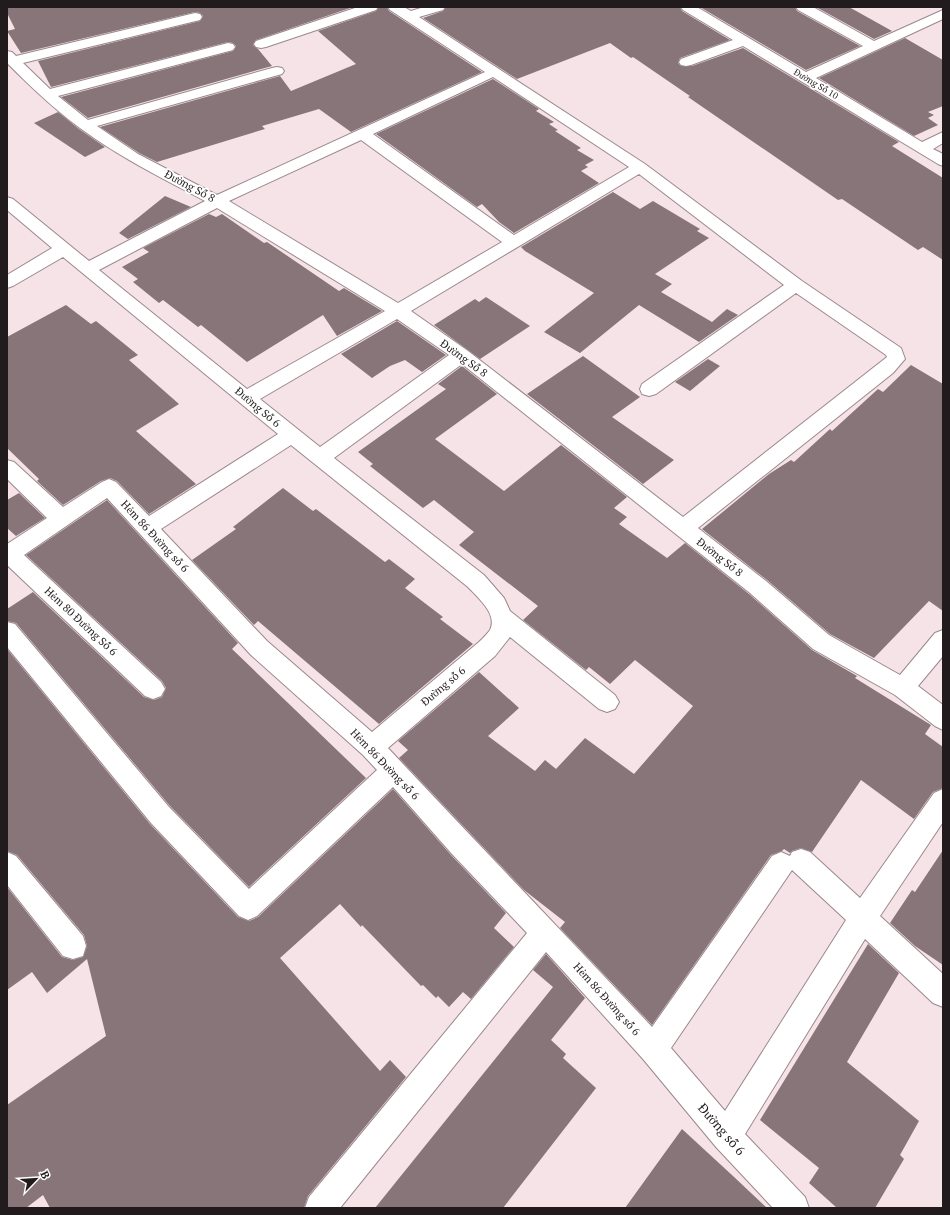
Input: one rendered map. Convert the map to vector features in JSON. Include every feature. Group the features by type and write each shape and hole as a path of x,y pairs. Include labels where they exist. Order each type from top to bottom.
{"street":[{"path":"260,44 371,7"},
{"path":"395,7 640,167 796,285 895,352 896,359 683,528"},
{"path":"409,16 438,7"},
{"name":"Đường Số 10","path":"688,7 943,161"},
{"path":"803,7 874,46"},
{"path":"805,78 943,14"},
{"path":"10,58 195,17"},
{"path":"686,62 743,40"},
{"path":"47,94 228,47"},
{"name":"Đường Số 8","path":"10,58 47,94 85,126 133,157 217,200 398,311 462,355 758,587 821,642 903,688 943,719"},
{"path":"85,126 278,71"},
{"path":"87,269 217,200 487,76"},
{"path":"363,134 513,242"},
{"path":"923,148 943,137"},
{"path":"247,398 398,311 640,167"},
{"name":"Đường Số 6","path":"7,202 87,269 247,398 291,436 476,581 496,604 502,617"},
{"path":"7,282 64,249"},
{"path":"649,389 796,285"},
{"path":"319,458 462,355"},
{"path":"148,527 291,436"},
{"path":"7,467 62,520 8,554"},
{"name":"Hẻm 86 Đường số 6","path":"62,520 109,487 148,527 259,648 372,747 462,845 546,932 653,1049"},
{"name":"Hẻm 80 Đường Số 6","path":"8,554 153,689"},
{"path":"502,617 607,702"},
{"name":"Đường số 6","path":"372,747 487,649 501,633 502,617"},
{"path":"7,631 160,815 248,907 394,770"},
{"path":"903,688 943,640"},
{"path":"727,1136 862,919 943,801"},
{"path":"653,1049 791,863 862,919 943,993"},
{"path":"7,865 73,946"},
{"path":"320,1208 546,932"},
{"name":"Đường số 6","path":"653,1049 727,1136 794,1208"}],"building":[{"path":"7,7 353,7 256,40 253,45 272,66 88,118 61,97 233,51 236,46 233,43 228,42 51,87 38,61 200,21 203,16 200,13 195,12 21,53 7,31 15,29 7,13"},
{"path":"379,7 387,7 389,11 482,72 351,132 319,109 262,126 265,129 157,162 139,153 100,127 280,76 291,91 356,64 318,31 376,11"},
{"path":"446,7 680,7 682,11 730,40 680,58 678,63 681,66 692,66 743,48 899,142 892,146 943,178 943,260 923,247 918,250 842,199 838,200 688,97 690,96 610,43 517,79 423,18 443,11"},
{"path":"700,7 795,7 797,11 860,46 806,70"},
{"path":"816,7 849,7 892,31 874,39"},
{"path":"905,38 943,60 943,106 928,112 934,115 928,118 938,125 914,136 819,78"},
{"path":"493,79 539,109 536,111 554,122 549,124 558,130 555,131 581,148 577,150 594,160 585,165 588,167 581,171 599,183 514,233 499,222 482,204 477,207 376,134"},
{"path":"58,112 105,147 85,157 34,123"},
{"path":"613,192 640,209 653,201 700,229 697,231 709,238 655,274 672,284 661,292 712,322 727,309 738,315 699,342 639,305 580,353 544,332 594,293 525,251 521,247"},
{"path":"165,196 191,207 128,239 119,233"},
{"path":"209,214 216,217 222,214 264,243 267,242 339,291 344,288 382,311 337,336 323,315 247,362 201,325 198,327 163,300 159,303 133,282 138,279 122,267 149,252 143,248"},
{"path":"486,297 530,326 480,359 434,325 475,299 479,302"},
{"path":"66,305 91,324 96,321 138,355 129,360 179,404 136,431 196,484 149,514 117,481 110,478 101,481 63,505 37,481 39,479 7,448 7,337"},
{"path":"397,321 446,355 422,372 405,360 390,366 372,378 341,354"},
{"path":"583,356 640,397 612,417 674,460 643,484 527,394"},
{"path":"708,359 720,366 690,391 675,382"},
{"path":"911,365 943,384 943,611 929,601 874,658 830,634 767,580 702,529 769,474 791,460 794,462 830,429 832,431 878,389 883,392"},
{"path":"462,366 497,394 435,439 504,491 561,445 627,497 614,508 627,517 619,524 667,558 685,543 749,594 812,650 857,676 855,678 931,725 925,734 943,747 943,788 933,792 914,819 861,780 812,852 801,848 790,853 784,849 771,855 652,1025 560,928 565,922 524,890 399,758 408,750 398,741 479,672 519,708 488,736 535,771 545,760 556,769 585,738 634,774 693,706 635,660 610,684 589,667 586,670 523,620 538,606 459,545 474,532 434,500 423,508 370,466 373,464 358,452 446,389 438,384"},
{"path":"283,488 313,511 316,509 385,562 389,559 415,579 405,588 443,617 440,619 473,644 379,724 258,621 254,625 192,560 236,529 233,527"},
{"path":"19,493 45,518 16,536 7,528 7,500"},
{"path":"107,500 238,643 232,649 366,778 249,887 170,806 16,623 7,621 7,609 33,592 144,697 154,700 162,697 166,688 162,681 26,555"},
{"path":"7,649 150,824 238,917 249,921 258,917 393,789 451,855 506,913 494,928 514,947 471,999 463,992 449,1007 438,996 436,998 423,985 421,986 362,925 361,927 340,904 280,958 380,1071 390,1060 406,1077 308,1196 304,1208 50,1208 43,1195 26,1208 7,1208 7,1105 106,1036 87,959 47,993 32,972 7,990 7,887 62,957 73,960 83,957 87,946 84,935 17,855 7,851"},
{"path":"943,850 943,965 915,946 890,923 912,890 915,892"},
{"path":"868,944 899,973 847,1062 919,1121 900,1155 904,1159 875,1208 837,1208 809,1183 819,1168 760,1120"},
{"path":"546,954 585,998 551,1040 566,1054 563,1058 596,1088 503,1208 375,1208 553,987 533,970"},
{"path":"682,1129 733,1176 767,1208 625,1208"}]}
